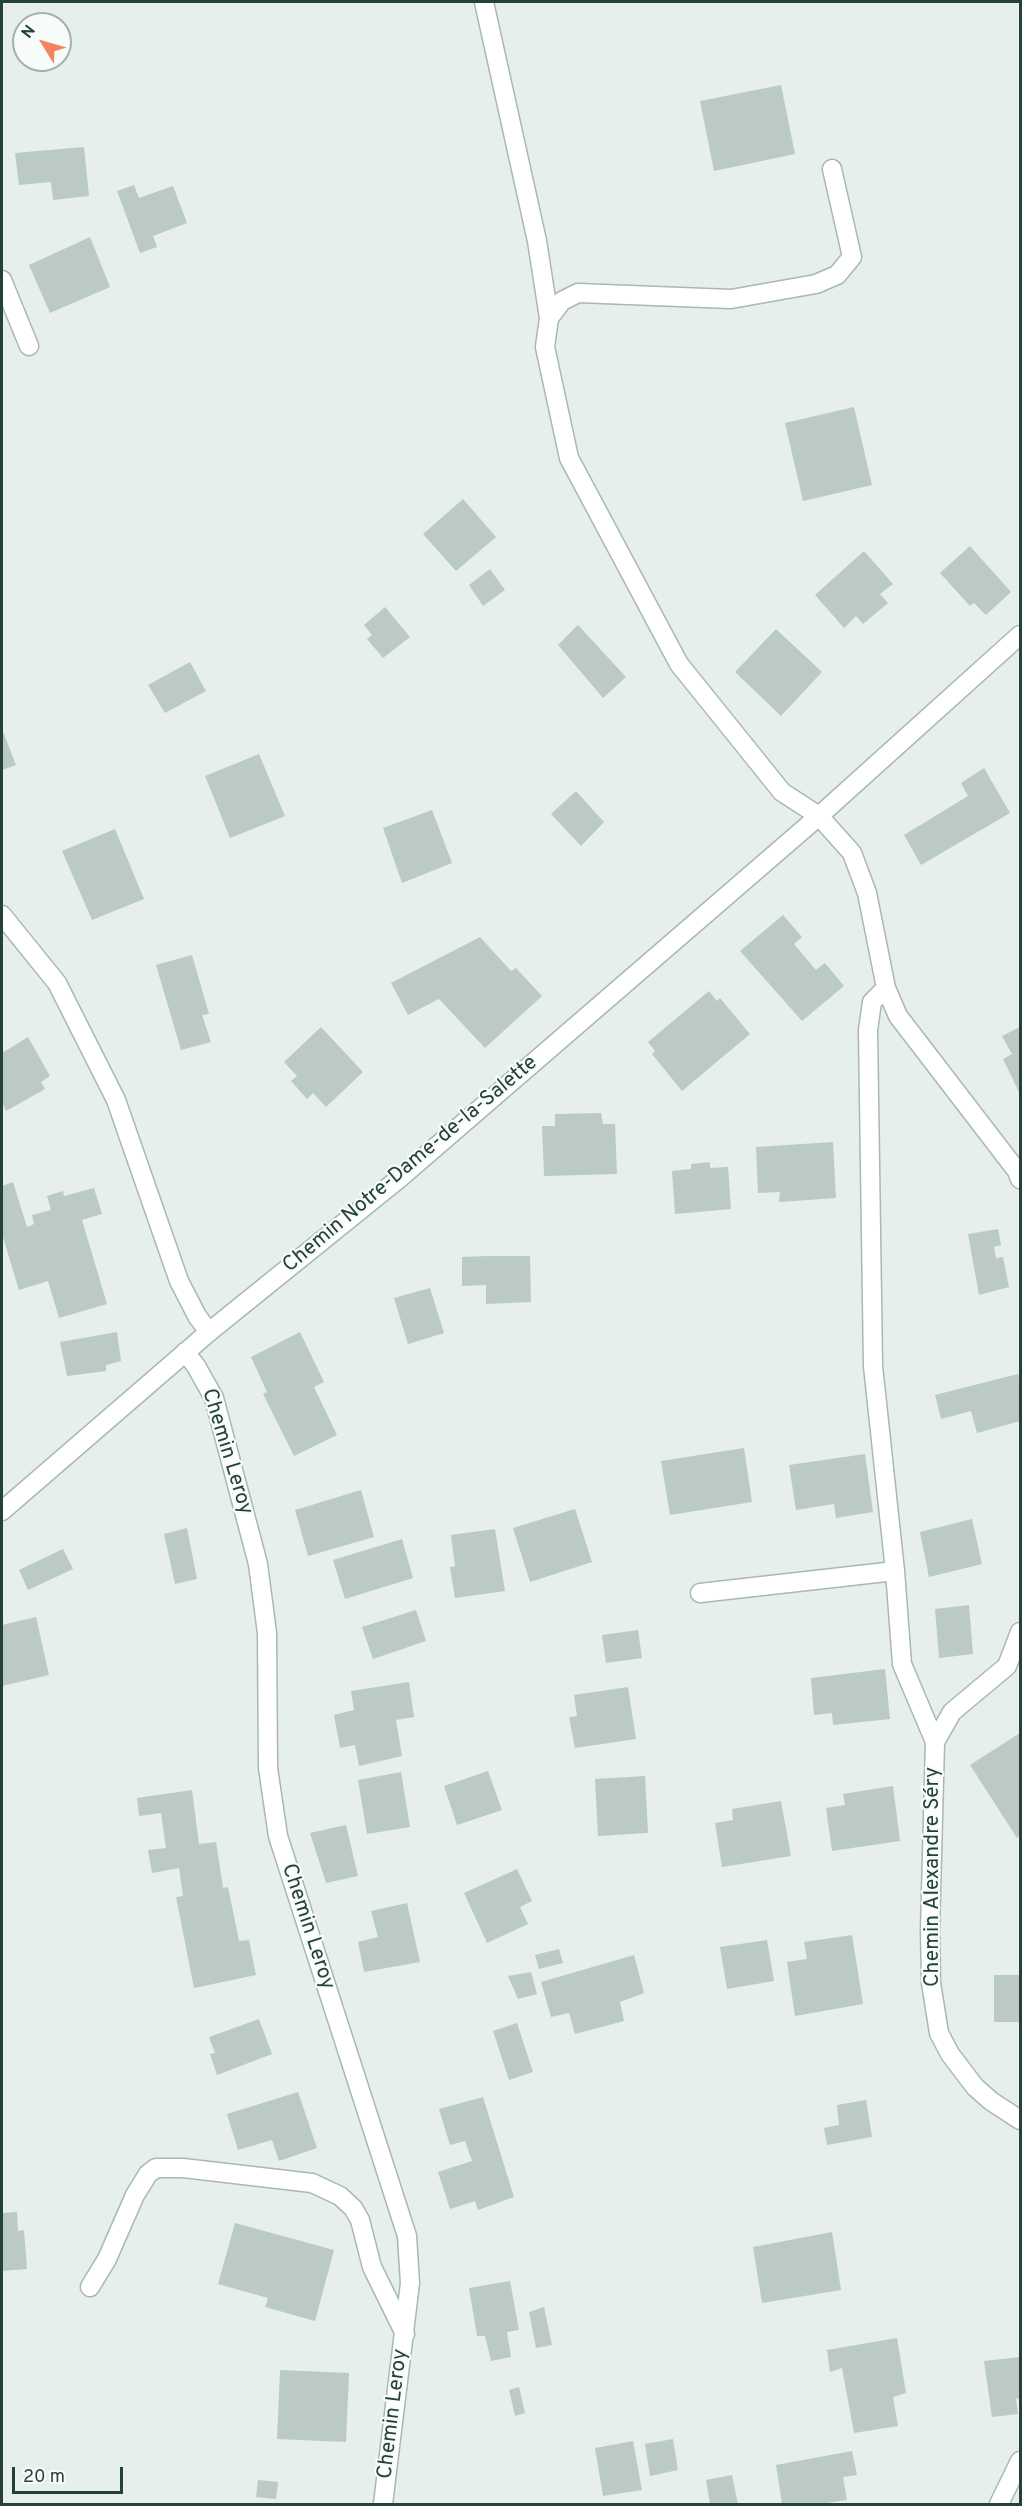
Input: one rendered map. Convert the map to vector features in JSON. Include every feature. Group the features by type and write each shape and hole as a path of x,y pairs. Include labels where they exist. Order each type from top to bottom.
{"street":[{"path":"484,2 537,241 549,318 545,347 569,458 679,664 782,792 819,816 852,853 867,893 886,988 898,1016 1017,1171 1020,1179"},
{"path":"549,318 562,301 578,293 731,299 816,284 837,275 852,257 832,169"},
{"path":"2,280 29,346"},
{"name":"Chemin Notre-Dame-de-la-Salette","path":"2,1511 185,1352 401,1177 819,816 1020,635"},
{"path":"2,915 57,982 116,1100 179,1281 197,1316 209,1332"},
{"path":"886,988 872,1002 868,1030 873,1366 895,1571 902,1664 935,1742"},
{"name":"Chemin Leroy","path":"185,1352 196,1366 214,1398 258,1564 267,1633 268,1768 278,1836 407,2236 411,2283 383,2505"},
{"path":"700,1593 895,1571"},
{"name":"Chemin Alexandre Séry","path":"1020,1632 1006,1666 952,1712 935,1742 931,1983 939,2033 950,2054 975,2087 991,2101 1020,2120"},
{"path":"90,2287 107,2259 135,2195 148,2174 156,2168 183,2168 312,2183 340,2196 360,2220 372,2267 405,2334"},
{"path":"999,2505 1020,2461"}],"building":[{"path":"781,85 795,154 714,171 700,101"},
{"path":"84,147 89,196 53,200 51,182 19,185 15,153"},
{"path":"134,185 139,198 173,186 187,223 153,236 157,247 140,253 117,191"},
{"path":"90,237 110,287 50,313 29,265"},
{"path":"854,407 872,485 803,501 785,423"},
{"path":"463,499 496,537 456,571 423,534"},
{"path":"970,546 1011,592 986,615 974,603 970,606 940,573"},
{"path":"864,551 893,584 880,594 888,603 863,624 856,616 844,628 815,595"},
{"path":"490,569 505,590 483,606 469,585"},
{"path":"385,607 410,637 383,658 367,639 372,635 364,625"},
{"path":"578,625 626,677 603,698 558,645"},
{"path":"776,629 822,672 781,716 735,672"},
{"path":"190,662 206,691 165,713 148,685"},
{"path":"2,729 16,765 2,770"},
{"path":"259,754 285,816 230,838 205,776"},
{"path":"984,768 1010,813 921,865 904,835 968,796 961,783"},
{"path":"576,791 604,822 581,846 551,814"},
{"path":"432,810 452,863 402,883 383,828"},
{"path":"115,829 144,899 92,920 62,851"},
{"path":"783,915 802,937 794,944 816,970 825,963 844,986 802,1021 740,951"},
{"path":"480,937 511,971 516,968 542,996 485,1048 439,999 408,1015 391,983"},
{"path":"192,955 209,1014 202,1015 211,1042 181,1050 156,965"},
{"path":"709,991 717,1001 720,998 750,1034 682,1091 652,1054 655,1051 648,1042"},
{"path":"321,1027 363,1072 326,1107 313,1093 307,1099 291,1081 297,1076 284,1062"},
{"path":"1020,1027 1020,1094 1003,1059 1012,1054 1002,1036"},
{"path":"28,1037 50,1076 41,1082 45,1089 6,1111 2,1102 2,1053"},
{"path":"601,1113 603,1124 615,1124 617,1174 544,1176 542,1126 555,1126 555,1114"},
{"path":"833,1142 836,1198 779,1202 780,1192 758,1193 756,1147"},
{"path":"710,1162 710,1168 728,1167 731,1209 675,1214 672,1171 691,1169 691,1164"},
{"path":"13,1182 27,1227 34,1224 32,1215 51,1210 47,1196 63,1191 64,1196 94,1188 102,1214 82,1220 107,1304 59,1318 48,1281 19,1290 2,1234 2,1186"},
{"path":"998,1229 1001,1245 994,1247 996,1258 1003,1257 1009,1287 979,1295 968,1234"},
{"path":"530,1256 531,1302 486,1304 486,1285 462,1286 462,1257"},
{"path":"430,1288 444,1333 408,1344 394,1298"},
{"path":"117,1332 121,1361 106,1365 106,1371 67,1376 60,1342"},
{"path":"300,1332 324,1382 314,1387 337,1435 294,1456 263,1394 267,1392 251,1357"},
{"path":"1018,1374 1020,1421 977,1433 971,1411 941,1419 935,1395"},
{"path":"744,1448 752,1502 670,1515 661,1461"},
{"path":"865,1454 873,1512 836,1518 834,1504 796,1510 789,1465"},
{"path":"361,1490 374,1537 308,1556 295,1510"},
{"path":"575,1509 592,1562 530,1582 513,1528"},
{"path":"972,1519 982,1564 929,1577 920,1532"},
{"path":"187,1528 197,1579 175,1584 164,1534"},
{"path":"495,1529 505,1591 455,1598 450,1567 455,1566 451,1535"},
{"path":"402,1539 413,1578 345,1599 333,1560"},
{"path":"63,1549 73,1569 28,1590 19,1570"},
{"path":"969,1605 973,1654 939,1658 935,1609"},
{"path":"416,1610 426,1641 373,1659 362,1627"},
{"path":"36,1617 49,1675 2,1686 2,1625"},
{"path":"638,1630 642,1658 606,1663 602,1635"},
{"path":"885,1669 890,1719 833,1725 832,1713 814,1715 811,1678"},
{"path":"409,1682 414,1717 396,1720 402,1756 359,1766 355,1745 340,1748 334,1715 354,1710 351,1691"},
{"path":"628,1687 636,1739 575,1748 569,1717 577,1716 574,1695"},
{"path":"1020,1733 1020,1835 1017,1838 970,1765"},
{"path":"488,1771 502,1810 457,1825 444,1786"},
{"path":"401,1772 410,1827 367,1834 358,1780"},
{"path":"645,1776 648,1833 598,1836 595,1779"},
{"path":"893,1786 900,1841 832,1851 826,1808 845,1805 843,1794"},
{"path":"192,1790 199,1844 216,1842 223,1888 228,1887 239,1941 249,1940 256,1975 194,1988 176,1897 183,1896 179,1868 152,1873 148,1850 166,1848 161,1813 139,1816 137,1798"},
{"path":"781,1801 791,1856 722,1867 715,1823 733,1820 732,1809"},
{"path":"346,1825 358,1876 326,1883 310,1833"},
{"path":"517,1869 532,1901 520,1907 528,1924 487,1943 464,1893"},
{"path":"407,1903 420,1962 364,1972 358,1942 378,1937 371,1911"},
{"path":"852,1935 863,2004 795,2016 787,1962 807,1959 804,1942"},
{"path":"767,1940 774,1981 727,1989 720,1947"},
{"path":"559,1949 563,1963 539,1969 535,1955"},
{"path":"634,1955 644,1993 620,2002 624,2021 575,2034 569,2013 551,2017 541,1982"},
{"path":"531,1972 537,1994 518,1999 508,1976"},
{"path":"994,1975 1020,1975 1020,2022 994,2022"},
{"path":"259,2019 272,2054 217,2075 210,2054 215,2053 209,2037"},
{"path":"517,2023 533,2072 509,2080 493,2031"},
{"path":"298,2092 317,2148 279,2161 272,2140 238,2150 227,2114"},
{"path":"483,2097 514,2197 478,2210 475,2201 450,2209 438,2172 472,2161 465,2141 450,2145 439,2109"},
{"path":"866,2100 872,2137 827,2145 824,2128 839,2125 837,2105"},
{"path":"17,2212 18,2231 24,2230 27,2269 2,2271 2,2213"},
{"path":"235,2223 334,2250 315,2321 265,2307 268,2298 218,2284"},
{"path":"832,2232 841,2290 762,2303 753,2247"},
{"path":"510,2281 519,2330 507,2332 511,2357 491,2361 485,2336 477,2336 469,2288"},
{"path":"544,2307 552,2345 536,2348 529,2312"},
{"path":"897,2338 906,2393 893,2397 898,2426 854,2433 842,2368 830,2372 827,2350"},
{"path":"1020,2357 1020,2398 1016,2399 1018,2414 992,2417 984,2361"},
{"path":"280,2370 349,2373 346,2442 277,2439"},
{"path":"519,2387 525,2413 515,2416 509,2390"},
{"path":"673,2439 678,2470 650,2476 645,2444"},
{"path":"633,2441 642,2490 603,2496 595,2448"},
{"path":"852,2451 857,2475 843,2477 847,2500 819,2504 782,2504 776,2465"},
{"path":"732,2475 738,2504 710,2504 706,2480"},
{"path":"258,2480 278,2482 276,2499 256,2497"}]}
